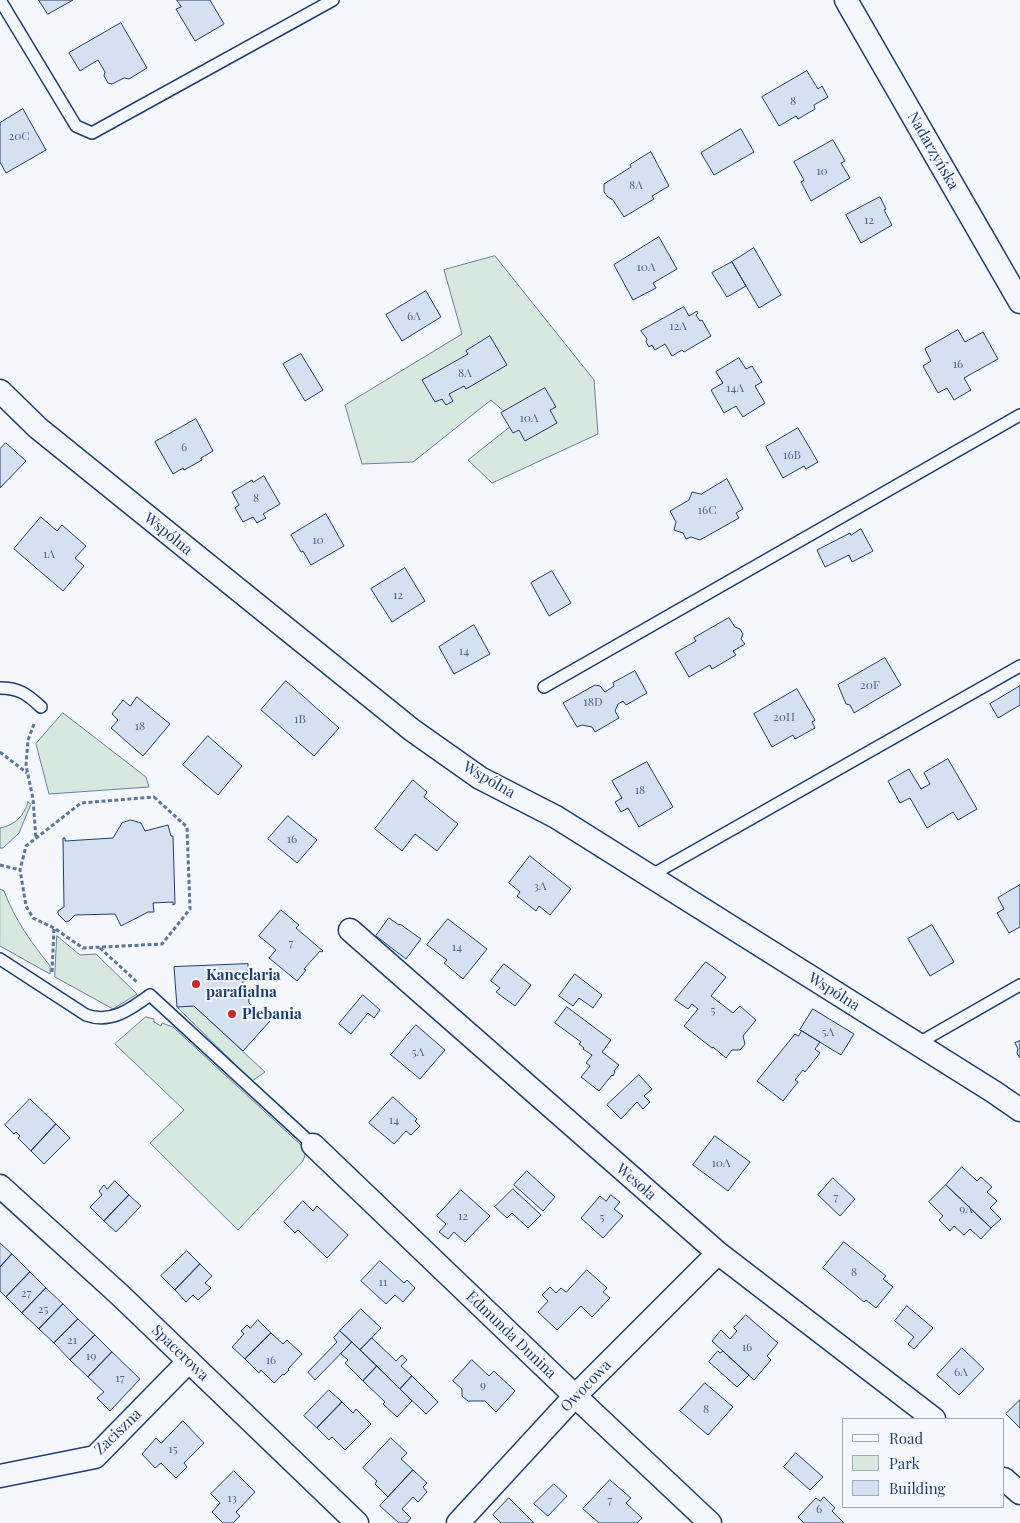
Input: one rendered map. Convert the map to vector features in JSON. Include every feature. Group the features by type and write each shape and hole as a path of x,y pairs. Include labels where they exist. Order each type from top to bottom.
{"street":[{"name":"Nadarzyńska","path":"846,0 1020,302"},
{"name":"Wspólna","path":"0,391 38,428 412,730 480,778 556,817 1020,1110"},
{"name":"Wesoła","path":"350,930 718,1253 933,1418"},
{"name":"Edmunda Dunina","path":"313,1145 710,1523"},
{"name":"Spacerowa","path":"0,1186 120,1295 357,1523"},
{"name":"Owocowa","path":"458,1523 575,1396 718,1253"},
{"name":"Zaciszna","path":"0,1476 95,1457 189,1361"},
{"path":"1005,1480 1020,1493"}],"lane":[{"path":"0,0 76,126 92,134 333,0"},
{"path":"544,687 1020,415"},
{"path":"650,876 1020,666"},
{"path":"0,688 18,690 30,697 40,707"},
{"path":"0,959 86,1015 100,1019 112,1018 150,994 313,1145"},
{"path":"917,1044 1020,985"}],"path":[{"path":"36,839 33,799 26,765 28,740 40,707"},
{"path":"0,752 27,773"},
{"path":"154,797 187,827 190,909 162,944 83,948 54,928 33,918 26,906 20,870 26,846 36,839 81,803 154,797"},
{"path":"0,865 20,870"},
{"path":"46,988 52,977 54,928"},
{"path":"100,947 150,994"}],"green space":[{"path":"495,256 594,380 598,434 492,483 468,460 516,422 491,400 413,462 362,464 345,405 462,334 444,270"},
{"path":"63,713 146,777 149,787 49,794 36,744"},
{"path":"28,802 31,804 19,833 3,848 0,848 0,828 10,825 18,819 24,812"},
{"path":"0,889 4,891 13,912 24,930 50,966 50,974 0,946"},
{"path":"57,936 80,955 96,954 137,994 113,1009 55,977"},
{"path":"194,1006 265,1072 252,1081 177,1007"},
{"path":"146,1017 154,1019 154,1022 161,1026 162,1023 173,1027 302,1146 306,1152 303,1161 238,1230 150,1143 184,1110 115,1044"}],"building":[{"path":"39,0 73,0 48,14"},
{"path":"177,0 210,0 224,24 195,41 176,9 181,7"},
{"path":"121,23 147,68 129,79 124,78 112,84 108,83 104,76 105,72 98,60 80,71 69,53"},
{"path":"807,71 818,89 822,86 828,97 814,105 815,109 798,119 796,116 779,126 762,97"},
{"path":"23,109 46,150 6,173 0,162 0,123"},
{"path":"741,129 754,152 714,175 701,153"},
{"path":"833,140 845,161 841,163 850,178 811,201 801,182 804,180 794,162"},
{"path":"651,152 669,186 652,196 654,199 624,217 613,200 604,192 604,184"},
{"path":"880,197 892,225 861,243 846,215"},
{"path":"659,237 677,269 653,283 656,288 633,300 614,265"},
{"path":"754,248 781,295 759,308 732,262"},
{"path":"732,262 746,286 727,297 712,273"},
{"path":"426,291 441,317 402,341 386,315"},
{"path":"684,307 689,316 697,311 696,315 700,321 702,320 711,336 684,352 682,350 672,356 665,344 655,350 652,345 649,347 646,342 647,339 641,331"},
{"path":"958,330 965,342 983,332 998,359 964,378 971,390 954,400 947,388 938,393 923,366 931,361 925,349"},
{"path":"490,336 507,365 466,389 464,386 449,394 453,401 446,405 442,399 435,402 422,380 468,354 466,351"},
{"path":"301,354 323,390 305,401 283,364"},
{"path":"739,358 746,369 752,366 762,382 755,386 765,403 743,417 736,406 724,413 711,390 723,383 716,372"},
{"path":"545,388 556,407 550,410 557,423 525,441 519,430 513,433 501,413"},
{"path":"196,419 213,451 201,458 202,460 173,474 155,442"},
{"path":"798,428 818,462 806,469 804,466 783,478 766,447"},
{"path":"6,443 26,461 0,488 0,449"},
{"path":"264,476 280,504 263,514 266,518 257,523 253,517 243,522 235,508 239,505 232,492 252,480 253,482"},
{"path":"727,479 743,509 736,513 739,518 700,540 691,537 686,539 683,533 674,530 676,522 670,511 689,500 692,492 701,494"},
{"path":"326,514 344,546 311,565 291,535"},
{"path":"41,517 57,531 62,525 86,546 75,558 84,566 63,591 14,549"},
{"path":"861,529 873,551 852,562 849,555 825,567 817,550"},
{"path":"405,568 425,601 392,622 371,589"},
{"path":"552,571 571,603 549,616 531,583"},
{"path":"729,618 735,627 740,629 743,634 741,639 745,644 733,651 736,655 712,669 710,665 689,677 675,653 696,641 694,638"},
{"path":"474,625 490,654 454,674 439,647"},
{"path":"885,658 901,685 854,713 850,705 846,704 838,685"},
{"path":"635,671 647,693 626,705 623,701 618,704 615,711 619,718 595,732 592,727 582,725 577,727 563,703 595,685 600,686 605,692 614,686 613,683"},
{"path":"286,681 339,728 314,756 261,710"},
{"path":"1020,686 1020,705 998,718 990,704"},
{"path":"797,689 815,720 812,722 815,728 795,739 793,735 772,747 754,714"},
{"path":"137,697 170,724 143,756 111,728 118,720 112,714 123,700 130,706"},
{"path":"208,736 242,766 218,795 183,765"},
{"path":"948,759 977,809 958,820 953,812 927,828 910,798 900,803 888,781 909,769 921,789 930,784 924,773"},
{"path":"647,762 673,807 639,827 628,808 621,812 615,802 622,798 612,781"},
{"path":"413,780 427,792 424,797 458,824 437,851 415,834 402,851 375,829"},
{"path":"288,816 317,840 297,863 268,839"},
{"path":"131,820 141,823 145,831 168,825 171,836 173,836 175,904 173,905 173,902 153,903 154,912 148,912 121,926 115,914 75,915 66,922 58,914 58,911 64,907 63,838 65,838 65,841 113,838 122,823"},
{"path":"530,856 571,889 550,915 539,906 536,911 517,896 520,892 509,883"},
{"path":"1020,885 1020,927 1009,933 997,913 1004,909 998,898"},
{"path":"281,910 299,925 296,928 323,951 320,951 304,969 306,970 297,981 269,958 276,950 259,936"},
{"path":"389,918 421,939 406,959 376,936"},
{"path":"448,919 487,949 463,979 444,963 447,960 427,945"},
{"path":"932,925 954,962 930,976 908,939"},
{"path":"706,962 726,977 711,996 733,1013 740,1006 756,1020 743,1036 745,1044 740,1050 732,1050 726,1058 684,1026 698,1009 692,1004 688,1009 675,1000"},
{"name":"Plebania","path":"248,964 248,980 243,981 243,988 248,988 249,1003 270,1021 243,1051 194,1006 177,1007 174,967"},
{"path":"504,964 531,985 515,1006 496,992 500,988 491,981"},
{"path":"575,974 602,995 593,1008 579,998 573,1006 559,996"},
{"path":"363,995 380,1010 374,1018 368,1013 351,1034 339,1024"},
{"path":"567,1007 611,1040 602,1052 619,1065 614,1071 613,1076 599,1091 581,1077 590,1066 586,1063 592,1055 583,1049 579,1044 581,1042 555,1023"},
{"path":"813,1009 854,1034 841,1055 800,1030"},
{"path":"416,1025 445,1050 420,1079 391,1055"},
{"path":"802,1031 820,1042 815,1049 820,1053 805,1072 803,1070 795,1080 798,1082 783,1101 757,1081 795,1034 798,1036"},
{"path":"1020,1041 1020,1058 1015,1043"},
{"path":"639,1075 652,1089 644,1096 650,1102 643,1109 637,1102 621,1119 607,1105"},
{"path":"393,1097 417,1119 415,1121 420,1126 411,1135 406,1131 394,1144 369,1123"},
{"path":"30,1099 56,1124 31,1151 18,1138 20,1136 16,1132 14,1134 5,1125"},
{"path":"56,1124 70,1138 44,1164 31,1151"},
{"path":"715,1136 750,1162 728,1191 693,1165"},
{"path":"962,1167 977,1181 981,1177 992,1187 987,1192 997,1201 990,1208 1001,1219 991,1228 946,1185"},
{"path":"527,1171 555,1197 543,1211 514,1185"},
{"path":"833,1178 855,1199 840,1216 818,1195"},
{"path":"115,1181 129,1195 104,1221 90,1207 102,1195 99,1191 104,1185 107,1189"},
{"path":"946,1185 991,1228 981,1239 970,1229 964,1235 954,1226 950,1231 939,1220 943,1216 929,1202"},
{"path":"513,1189 541,1215 528,1228 512,1213 507,1218 495,1207"},
{"path":"461,1190 490,1216 465,1242 454,1232 448,1239 439,1232 446,1224 437,1216"},
{"path":"129,1195 141,1206 116,1232 104,1221"},
{"path":"611,1195 620,1202 614,1209 623,1216 603,1238 581,1218 600,1196 606,1201"},
{"path":"303,1201 313,1211 317,1206 348,1235 327,1258 298,1230 295,1233 284,1222"},
{"path":"844,1242 886,1276 883,1279 893,1287 876,1308 866,1300 864,1302 823,1268"},
{"path":"0,1243 12,1254 0,1267"},
{"path":"187,1251 200,1264 175,1290 161,1276"},
{"path":"12,1254 30,1272 6,1297 0,1291 0,1267"},
{"path":"380,1261 404,1283 407,1280 415,1288 403,1302 395,1295 386,1304 361,1281"},
{"path":"200,1264 212,1276 205,1283 211,1288 198,1300 193,1295 186,1302 175,1290"},
{"path":"587,1270 607,1288 603,1292 610,1298 592,1317 581,1306 557,1330 538,1312 548,1301 542,1295 550,1287 556,1293 561,1288 566,1292"},
{"path":"30,1272 46,1288 22,1313 6,1297"},
{"path":"46,1288 63,1304 39,1329 22,1313"},
{"path":"63,1304 78,1319 54,1343 39,1329"},
{"path":"907,1306 933,1328 914,1349 908,1344 914,1337 895,1321"},
{"path":"361,1309 381,1328 360,1350 340,1331"},
{"path":"746,1315 778,1343 767,1356 771,1360 754,1380 712,1341 721,1330 730,1339 737,1331 734,1328"},
{"path":"78,1319 95,1335 70,1360 54,1343"},
{"path":"258,1320 271,1333 245,1359 232,1347 244,1334 241,1331 247,1325 250,1328"},
{"path":"340,1331 352,1342 315,1380 308,1372 337,1342 334,1338"},
{"path":"271,1333 283,1344 287,1340 302,1354 289,1370 274,1383 261,1370 259,1373 245,1359"},
{"path":"95,1335 112,1352 88,1377 70,1360"},
{"path":"372,1338 396,1361 402,1355 407,1360 401,1366 412,1376 400,1389 360,1350"},
{"path":"352,1342 377,1366 363,1381 345,1363 348,1360 341,1354"},
{"path":"962,1348 984,1369 959,1395 937,1375"},
{"path":"718,1351 720,1353 723,1351 749,1375 737,1387 709,1362"},
{"path":"112,1352 140,1379 110,1411 97,1398 104,1392 88,1377"},
{"path":"472,1360 489,1376 494,1371 515,1391 496,1412 485,1401 468,1401 462,1396 462,1389 453,1381"},
{"path":"377,1366 412,1401 397,1417 383,1404 385,1402 363,1381"},
{"path":"412,1376 438,1402 426,1414 400,1389"},
{"path":"705,1383 733,1407 708,1435 680,1411"},
{"path":"329,1390 342,1402 317,1428 304,1416"},
{"path":"1020,1400 1020,1428 1006,1414"},
{"path":"342,1402 353,1413 356,1409 371,1424 345,1450 332,1437 329,1440 317,1428"},
{"path":"183,1421 204,1443 184,1463 187,1467 176,1478 161,1463 155,1468 142,1454 156,1438 161,1443"},
{"path":"391,1438 407,1453 401,1459 413,1470 388,1497 375,1484 377,1481 363,1468"},
{"path":"796,1453 823,1477 810,1490 784,1467"},
{"path":"413,1470 427,1483 423,1487 427,1492 418,1502 413,1497 402,1509 411,1518 407,1523 399,1523 380,1506"},
{"path":"234,1471 255,1492 236,1512 240,1516 233,1523 223,1523 212,1512 220,1503 211,1494"},
{"path":"610,1480 631,1498 626,1503 642,1518 637,1523 599,1523 583,1509"},
{"path":"554,1484 567,1496 548,1516 534,1504"},
{"path":"824,1497 835,1508 832,1511 844,1523 804,1523 798,1517 816,1498 820,1501"},
{"path":"509,1498 534,1523 501,1523 493,1515"}],"place":[{"name":"Kancelaria parafialna","path":"196,984"},
{"name":"Plebania","path":"232,1014"}]}
